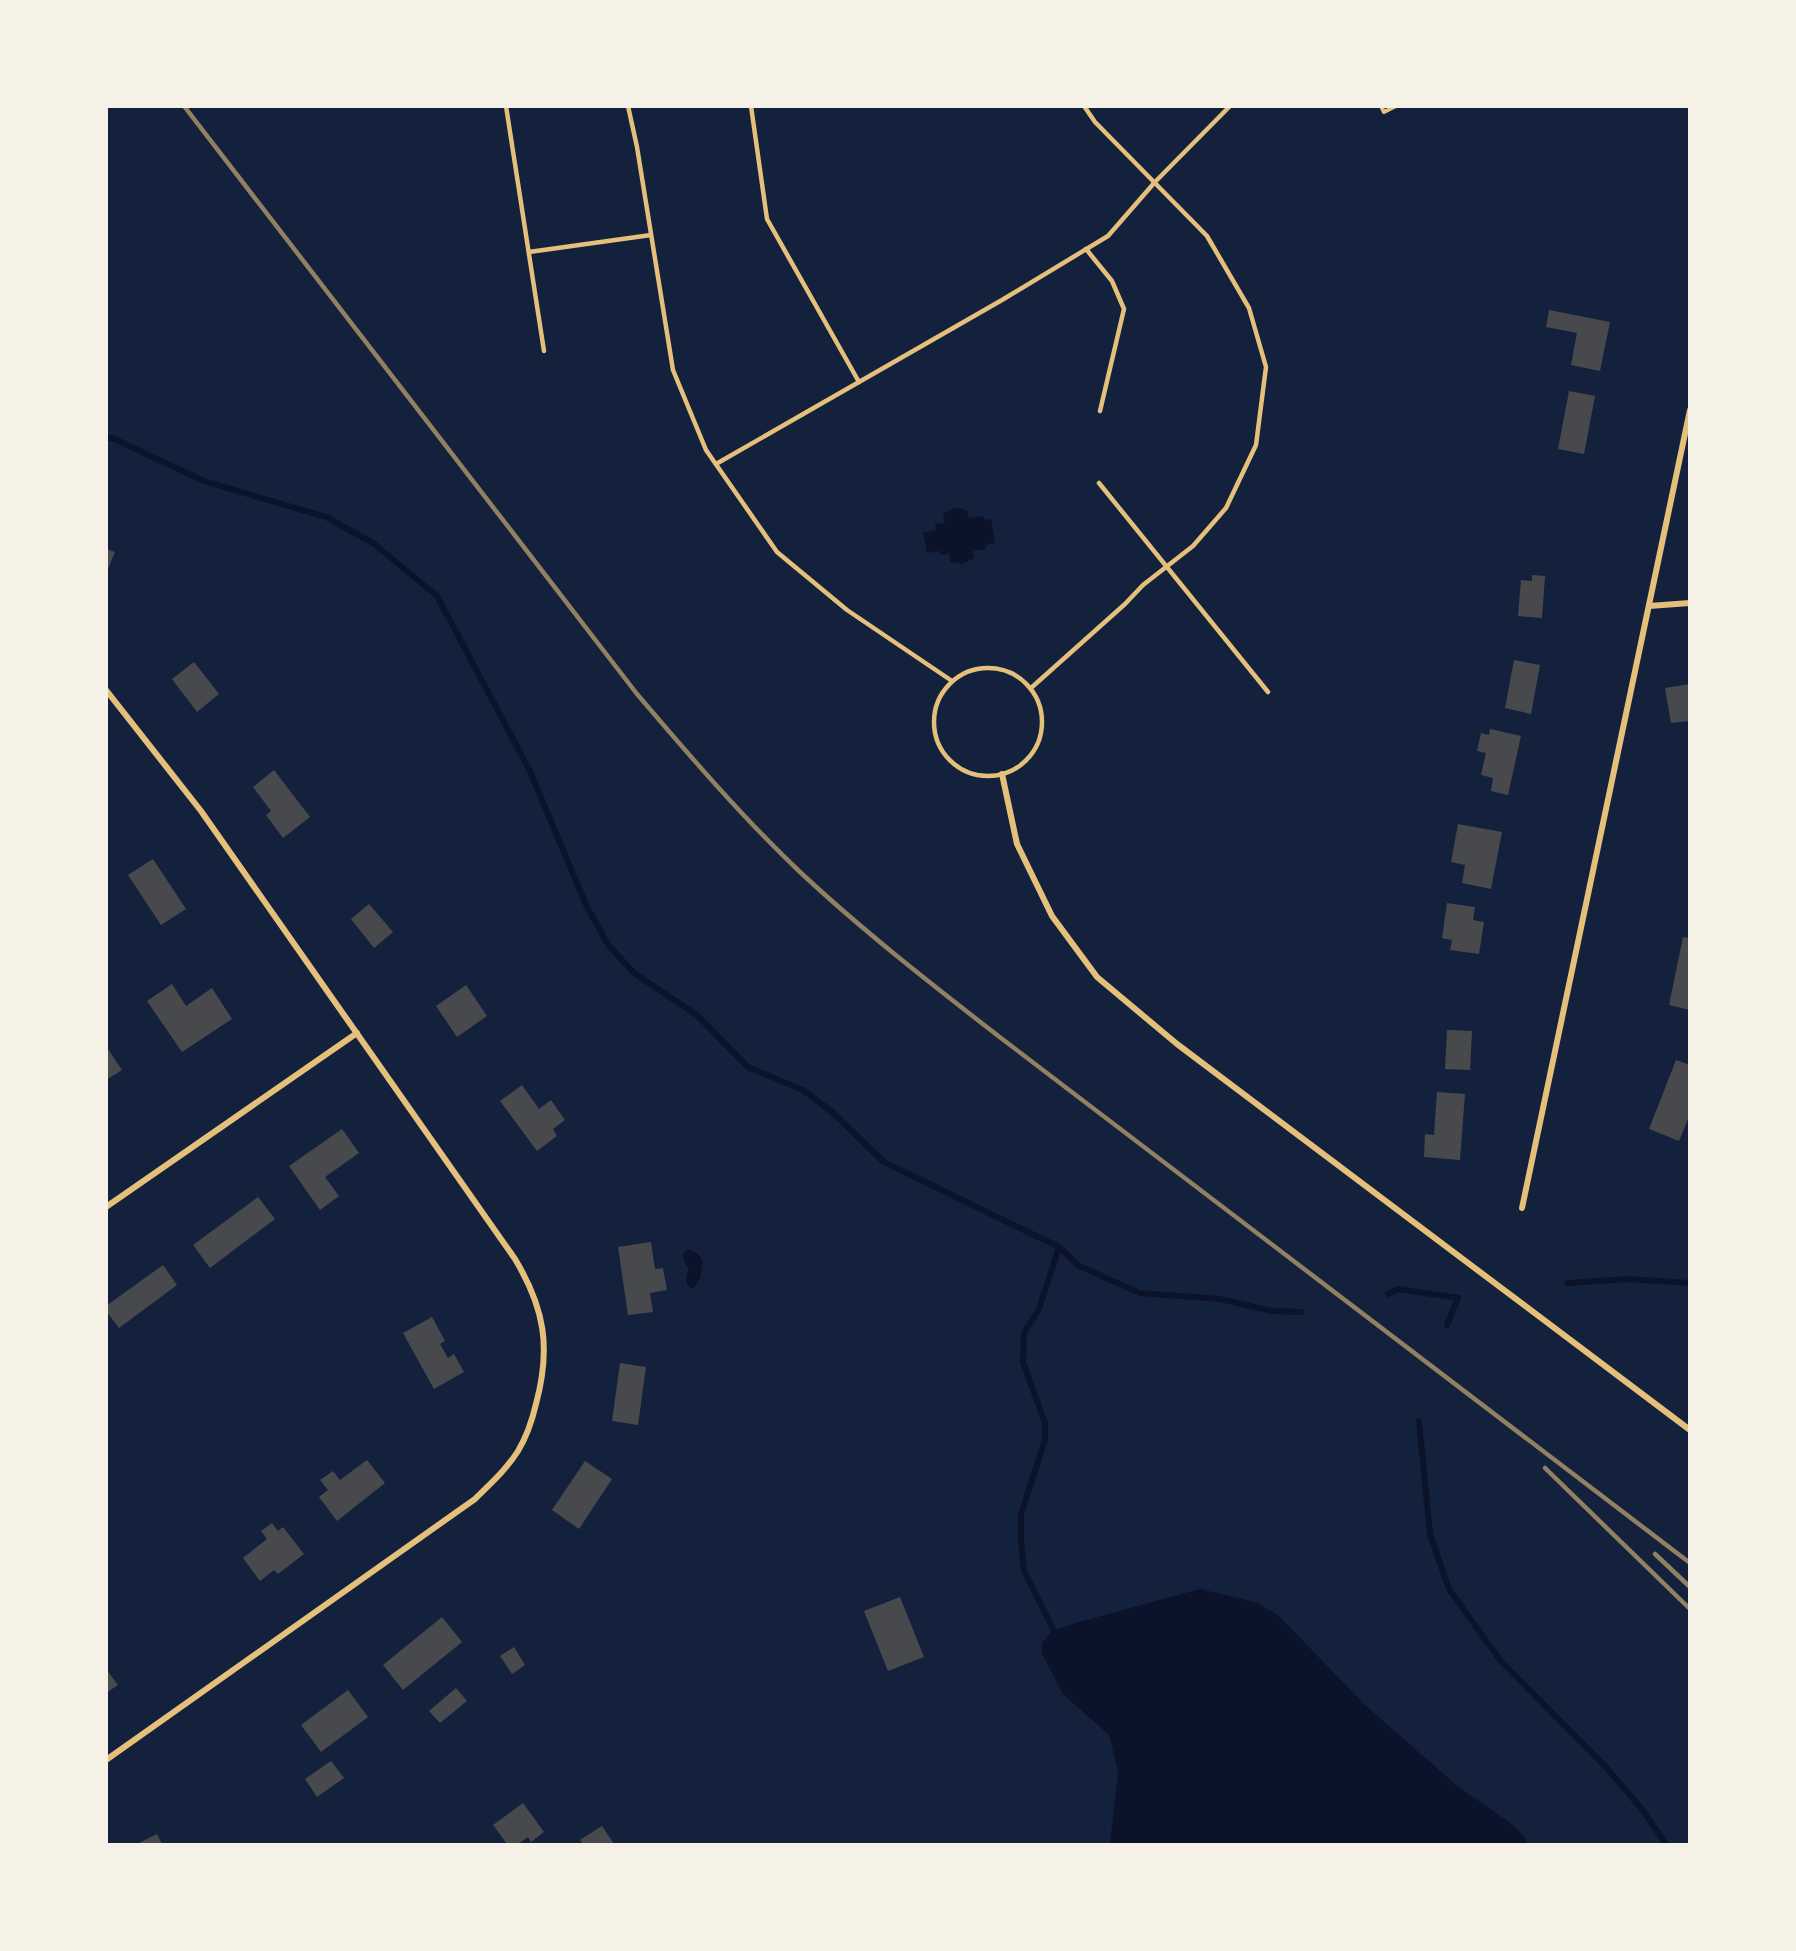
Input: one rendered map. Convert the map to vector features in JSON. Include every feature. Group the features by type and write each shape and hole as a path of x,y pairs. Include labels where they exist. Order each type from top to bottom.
{"street":[{"path":"1522,1208 1689,410"},
{"path":"1649,606 1689,603"},
{"path":"106,690 201,811 528,1281 544,1334 545,1364 531,1425 518,1451 500,1474 475,1499 106,1760"},
{"path":"1002,774 1017,844 1052,916 1097,977 1177,1044 1689,1430"},
{"path":"106,1207 357,1033"}],"lane":[{"path":"506,106 544,351"},
{"path":"628,106 637,147 673,370 706,450 777,552 847,610 952,681"},
{"path":"751,106 767,219 859,382"},
{"path":"1031,688 1125,604 1143,585 1193,546 1226,508 1256,445 1266,367 1249,308 1207,236 1095,122 1084,106"},
{"path":"716,464 1108,236 1155,182 1230,106"},
{"path":"529,252 651,235"},
{"path":"1086,249 1112,281 1124,309 1100,411"},
{"path":"1099,483 1268,692"},
{"path":"984,667 1002,669 1018,676 1031,688 1040,704 1043,722 1040,740 1031,755 1018,767 1002,774 984,776 967,771 951,761 941,747 935,730 935,712 941,695 952,681 967,672 984,667"}],"path":[{"path":"1381,106 1384,112 1396,106"}],"water":[{"path":"954,508 967,511 969,518 983,516 984,520 991,519 995,543 986,545 986,549 973,551 974,558 963,564 950,562 949,554 941,555 940,551 927,553 923,532 936,530 935,524 945,523 943,514"},
{"path":"690,1249 703,1261 700,1279 693,1289 687,1283 689,1268 684,1262 683,1253"},
{"path":"1200,1589 1255,1602 1278,1615 1364,1704 1456,1785 1509,1822 1524,1836 1528,1844 1110,1844 1118,1771 1109,1735 1063,1694 1042,1654 1042,1643 1051,1632 1072,1624"}],"building":[{"path":"1549,310 1610,322 1600,371 1571,365 1577,333 1546,327"},
{"path":"1569,391 1595,396 1584,454 1558,449"},
{"path":"106,549 115,552 107,571 106,571"},
{"path":"1532,575 1545,576 1542,618 1518,616 1521,580 1532,581"},
{"path":"1514,660 1540,665 1531,714 1505,708"},
{"path":"194,662 219,694 197,712 172,679"},
{"path":"1690,684 1690,721 1671,723 1665,688"},
{"path":"1490,729 1521,736 1508,795 1491,791 1493,778 1481,775 1486,753 1477,751 1481,733 1489,735"},
{"path":"274,770 310,817 283,838 266,815 271,811 253,787"},
{"path":"1458,824 1502,832 1491,889 1462,883 1465,865 1451,862"},
{"path":"153,859 186,909 161,925 128,875"},
{"path":"1447,903 1475,907 1473,920 1484,922 1479,954 1450,950 1452,940 1442,938"},
{"path":"369,904 393,932 374,948 351,919"},
{"path":"1683,937 1690,938 1690,1010 1669,1005"},
{"path":"172,984 186,1006 212,988 232,1019 182,1052 147,1001"},
{"path":"466,985 487,1016 457,1037 436,1006"},
{"path":"1447,1030 1472,1031 1470,1070 1445,1069"},
{"path":"106,1046 122,1070 106,1080"},
{"path":"1676,1060 1690,1065 1690,1114 1679,1141 1649,1129"},
{"path":"522,1085 539,1109 551,1100 565,1120 553,1129 557,1136 537,1151 500,1101"},
{"path":"1437,1092 1465,1094 1460,1160 1424,1157 1425,1134 1434,1135"},
{"path":"342,1129 359,1153 325,1177 339,1196 320,1210 289,1166"},
{"path":"258,1197 275,1219 210,1268 193,1245"},
{"path":"651,1242 655,1269 663,1268 667,1290 650,1293 653,1312 628,1315 618,1247"},
{"path":"163,1265 177,1285 119,1328 106,1311 106,1306"},
{"path":"432,1317 445,1341 440,1344 448,1358 454,1354 464,1372 434,1389 403,1333"},
{"path":"620,1363 646,1367 638,1425 612,1421"},
{"path":"367,1460 385,1483 337,1521 319,1497 328,1490 320,1480 333,1471 340,1480"},
{"path":"585,1461 612,1479 579,1529 552,1510"},
{"path":"272,1523 278,1531 283,1527 304,1554 278,1574 274,1570 260,1581 243,1558 267,1539 261,1531"},
{"path":"900,1597 924,1657 888,1671 864,1611"},
{"path":"442,1617 462,1642 403,1690 383,1665"},
{"path":"514,1647 525,1665 512,1674 500,1656"},
{"path":"106,1669 118,1685 106,1693"},
{"path":"456,1688 467,1701 440,1723 429,1711"},
{"path":"348,1690 368,1717 321,1752 301,1725"},
{"path":"331,1761 344,1778 317,1797 305,1779"},
{"path":"523,1803 544,1832 531,1842 528,1837 518,1844 507,1844 493,1825"},
{"path":"602,1826 614,1844 583,1844 580,1840"},
{"path":"157,1834 162,1844 137,1844"}],"waterway":[{"path":"106,438 112,438 204,481 326,517 373,543 437,596 529,769 587,907 609,946 634,973 697,1015 748,1067 803,1090 831,1111 884,1162 1059,1247 1079,1266 1140,1293 1220,1299 1272,1311 1301,1312"},
{"path":"1054,1631 1024,1571 1021,1514 1045,1440 1045,1423 1023,1362 1024,1333 1039,1309 1059,1247"},
{"path":"1568,1283 1628,1279 1690,1283"},
{"path":"1388,1294 1398,1289 1458,1298 1447,1325"},
{"path":"1419,1421 1430,1534 1449,1589 1500,1660 1603,1764 1641,1808 1666,1844"}],"railway":[{"path":"184,106 637,694 696,763 778,851 872,935 997,1035 1690,1563"},
{"path":"1545,1468 1690,1609"},
{"path":"1655,1554 1690,1587"}]}
